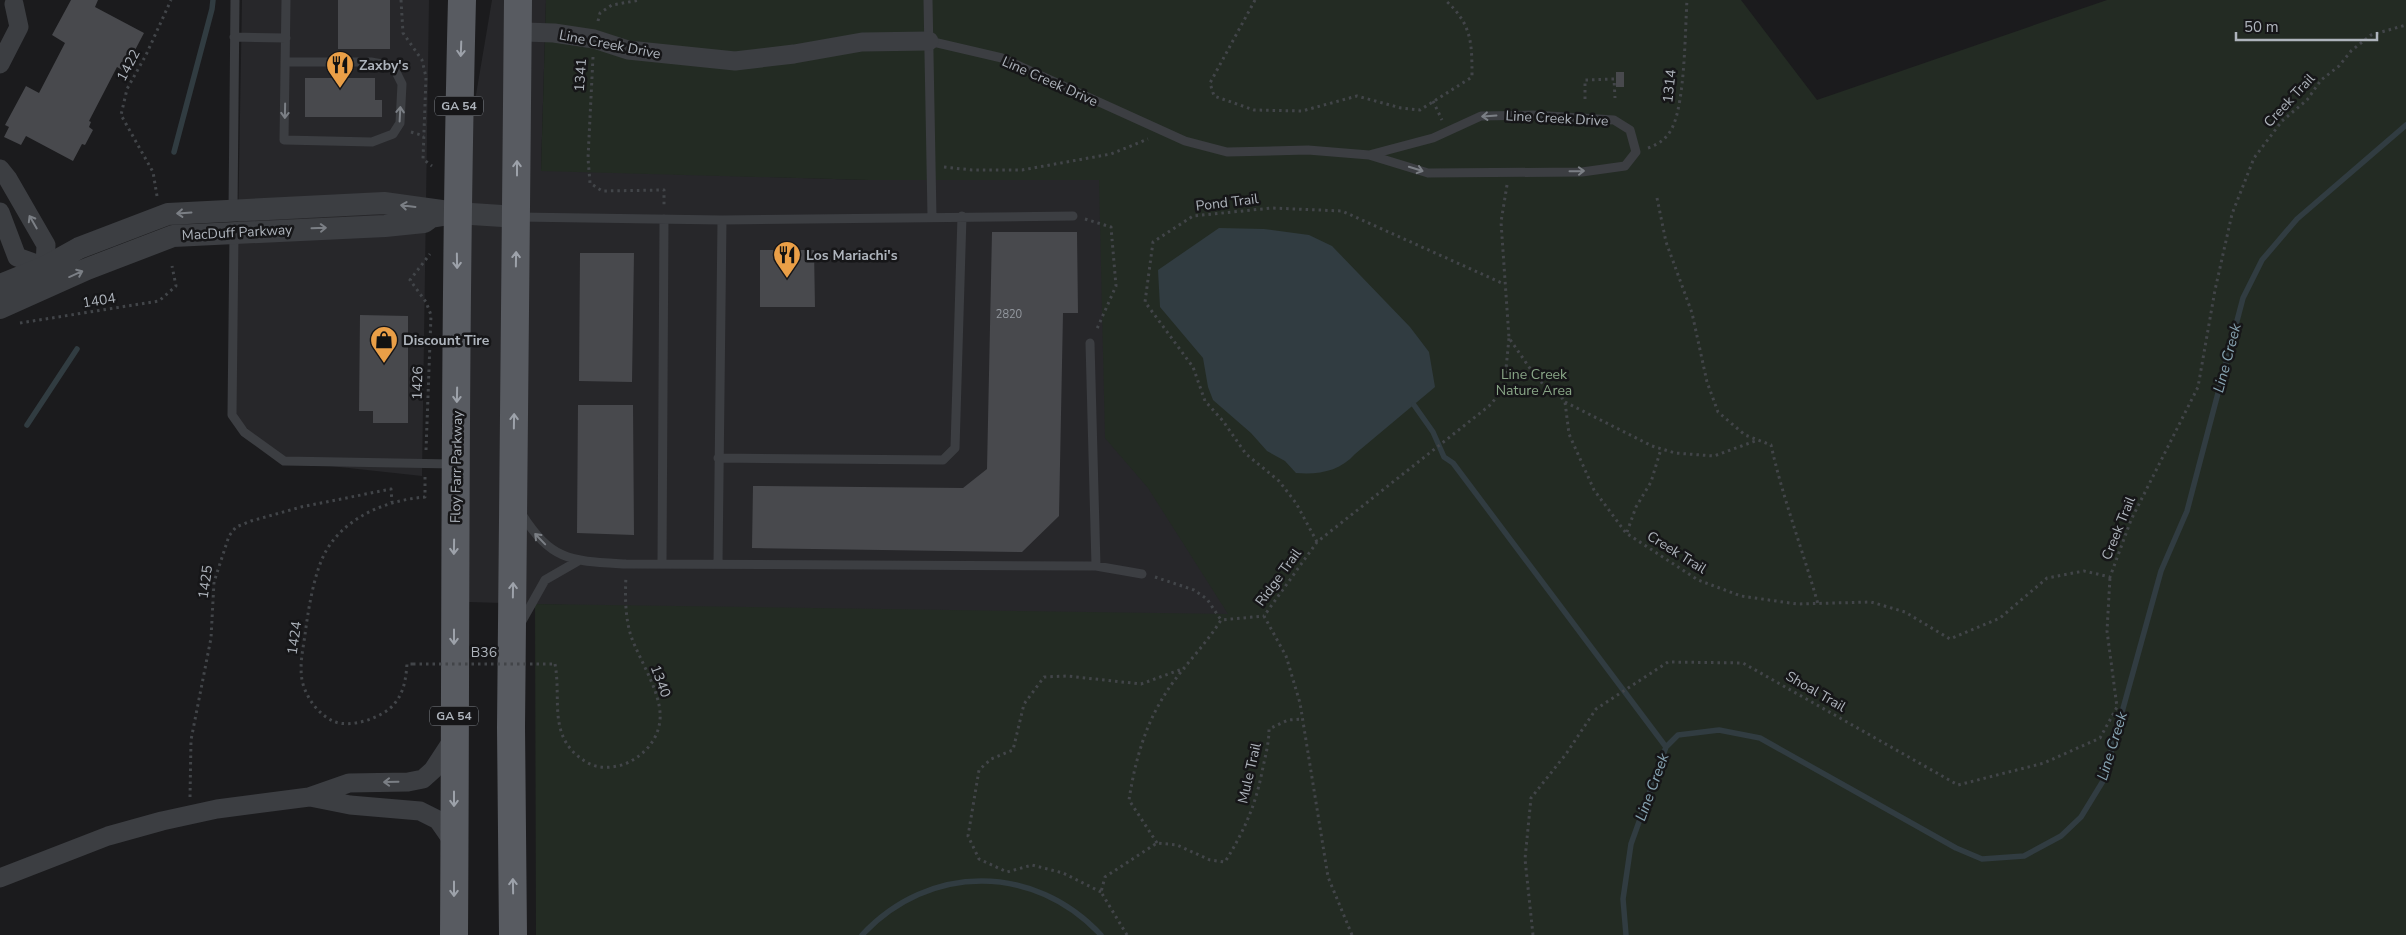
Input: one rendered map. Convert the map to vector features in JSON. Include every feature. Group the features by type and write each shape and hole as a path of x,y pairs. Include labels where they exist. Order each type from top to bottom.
{"main road":[{"name":"Floy Farr Parkway","path":"454,935 455,464 458,346 456,213 462,0"},
{"path":"514,935 512,653 519,10"}],"street":[{"path":"0,64 19,27 13,2"},
{"name":"Line Creek Drive","path":"519,10 525,32 554,32 594,39 628,50 734,61 794,54 862,42 929,41"},
{"path":"0,169 8,179 46,245 49,276"},
{"name":"MacDuff Parkway","path":"0,308 49,276 79,248 168,214 233,209 384,203 456,213 517,217"},
{"path":"0,212 17,256 49,276"},
{"name":"MacDuff Parkway","path":"0,285 49,276 173,236 424,222 431,217 456,213"},
{"path":"0,878 108,836 193,814 309,797 349,783 408,782 423,779 433,770 454,738"},
{"path":"309,797 350,805 393,807 420,811 438,820 454,843"}],"lane":[{"path":"235,0 232,415 244,432 284,461 426,465 455,464"},
{"path":"286,0 284,140 372,142 394,134 400,123 402,84 394,66 371,62 286,62"},
{"path":"928,0 932,217"},
{"path":"234,37 286,38"},
{"name":"Line Creek Drive","path":"929,41 1002,58 1185,141 1227,152 1308,150 1369,156 1428,173 1511,173 1608,169 1625,166 1636,152 1630,130 1614,120 1533,115 1481,116 1433,138 1369,156"},
{"path":"718,458 943,460 955,448 962,216"},
{"path":"517,217 722,220 1073,216"},
{"path":"662,563 664,219"},
{"path":"718,564 722,220"},
{"path":"1090,343 1096,566"},
{"path":"514,503 532,531 550,548 578,561 626,564 1096,566 1142,574"},
{"path":"512,653 524,615 545,580 578,561"}],"path":[{"name":"1422","path":"157,196 153,172 121,115 127,89 146,55 171,0"},
{"path":"401,0 403,32 422,60 426,77 423,159 432,166"},
{"name":"1341","path":"640,0 612,5 600,13 594,39 588,148 590,183 602,191 664,190 664,219"},
{"path":"1255,0 1210,83 1214,96 1254,110 1302,111 1357,96 1401,108 1420,110 1472,77 1472,41 1459,12 1445,0"},
{"name":"1314","path":"1636,152 1658,144 1673,126 1678,106 1687,0"},
{"name":"Creek Trail","path":"1565,402 1569,434 1594,490 1626,533 1698,580 1741,596 1797,604 1871,602 1905,612 1950,638 2000,618 2046,578 2084,571 2110,577 2131,520 2198,386 2215,290 2232,214 2254,158 2282,122 2307,100 2321,80 2339,66 2351,51 2371,35 2406,24"},
{"path":"1585,99 1585,80 1614,79 1615,98"},
{"path":"1433,101 1448,132"},
{"path":"931,166 972,170 1022,170 1111,154 1165,132"},
{"path":"1511,173 1504,191 1501,222 1509,338 1538,380 1559,394 1565,402 1661,449 1675,453 1714,456 1759,440"},
{"path":"1657,198 1666,242 1692,313 1707,382 1718,412 1745,435 1771,445 1780,485 1804,554 1818,604"},
{"name":"Pond Trail","path":"1317,542 1296,502 1279,481 1246,454 1223,421 1206,402 1193,367 1145,302 1153,242 1193,216 1272,208 1342,211 1504,284"},
{"path":"1073,216 1111,227 1116,286 1090,343"},
{"name":"1426","path":"425,497 431,315 426,302 410,280 430,254"},
{"name":"1404","path":"18,323 159,301 176,286 172,266"},
{"name":"Ridge Trail","path":"1352,935 1328,877 1302,719 1286,656 1264,616 1317,542 1489,406 1504,389 1509,338"},
{"path":"1626,533 1636,507 1651,482 1661,449"},
{"name":"1425","path":"193,814 189,789 192,740 211,638 214,582 228,536 236,527 251,520 301,506 373,491 391,489 392,502"},
{"name":"1424","path":"413,664 407,664 404,687 395,703 384,714 368,721 334,722 319,711 306,694 300,672 306,624 316,583 326,552 341,531 371,511 392,502 400,499 425,497"},
{"name":"1340","path":"555,664 557,710 561,733 577,756 592,765 615,768 641,755 650,747 660,725 658,696 631,636 626,612 626,564"},
{"path":"1142,574 1194,590 1207,599 1220,620"},
{"name":"Shoal Trail","path":"1534,935 1525,859 1531,798 1566,754 1596,709 1668,662 1743,662 1958,785 2044,763 2100,738 2117,707 2107,630 2110,577"},
{"path":"1220,620 1264,616"},
{"path":"1101,892 1105,877 1157,843 1129,800 1135,763 1160,702 1211,636 1220,620"},
{"name":"B36","path":"413,664 555,664"},
{"path":"1127,935 1101,892 1063,873 1032,865 1007,872 979,859 968,836 979,770 991,759 1013,750 1024,704 1044,677 1067,676 1141,684 1185,668"},
{"name":"Mule Trail","path":"1157,843 1177,845 1210,860 1225,862 1249,820 1258,793 1269,743 1269,729 1288,720 1302,719"}],"shaded area":[{"path":"242,0 429,0 422,476 284,461 232,415"},
{"path":"492,0 546,0 541,170 868,180 1099,180 1241,625 469,602 456,213"},
{"path":"1219,228 1264,229 1309,235 1332,246 1410,327 1429,352 1435,387 1343,464 1328,471 1296,473 1285,461 1267,451 1251,433 1213,400 1208,387 1203,358 1160,307 1158,270"}],"green space":[{"name":"Line Creek Nature Area","path":"546,0 1741,0 1817,100 2107,0 2406,0 2406,935 536,935 535,604 1228,614 1148,488 1105,438 1099,180 868,180 541,171"}],"building":[{"path":"71,0 98,0 95,7 144,33 124,71 117,67 89,121 91,122 89,127 93,130 85,145 82,144 73,161 26,136 21,145 4,137 9,127 5,125 26,86 39,93 65,43 52,35"},
{"path":"338,0 390,0 390,49 338,49"},
{"path":"1616,72 1624,72 1624,87 1616,87"},
{"name":"Zaxby's","path":"305,78 375,78 375,100 382,100 382,117 305,117"},
{"path":"992,232 1077,232 1078,313 1063,313 1059,516 1022,552 752,548 753,486 963,488 987,469"},
{"name":"Los Mariachi's","path":"760,250 814,250 815,307 760,307"},
{"path":"580,253 634,253 632,382 579,381"},
{"name":"Discount Tire","path":"360,315 408,316 408,423 373,423 373,411 359,411"},
{"path":"578,405 633,405 634,535 577,533"}],"waterway":[{"path":"174,152 213,0"},
{"name":"Line Creek","path":"1626,935 1623,899 1631,844 1666,747 1678,735 1719,730 1760,738 1956,848 1982,859 2024,856 2061,836 2081,817 2103,781 2161,571 2187,511 2243,298 2262,260 2297,219 2406,125"},
{"path":"27,425 77,349"},
{"path":"1414,405 1433,432 1444,457 1453,463 1666,747"},
{"name":"Line Creek","path":"862,935 889,911 918,894 949,884 982,881 1014,884 1045,894 1074,911 1101,935"}],"place":[{"name":"Zaxby's","path":"340,89"},
{"name":"Los Mariachi's","path":"787,279"},
{"name":"Discount Tire","path":"384,364"}]}
